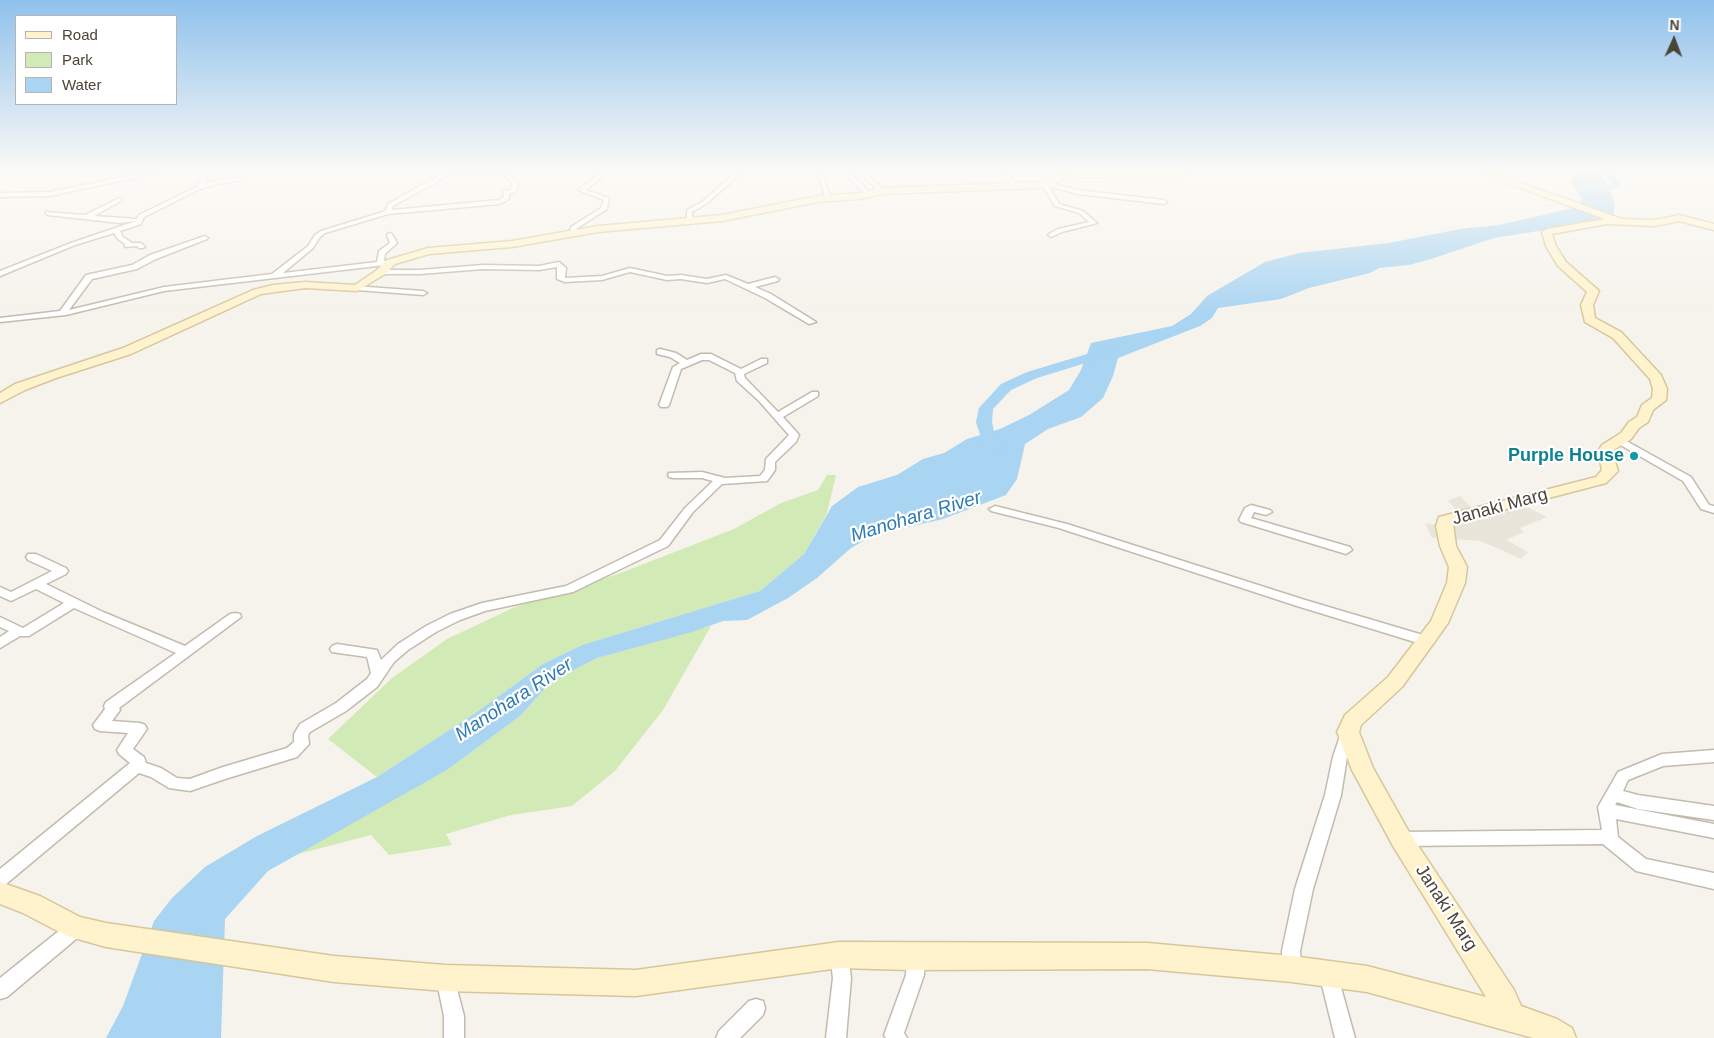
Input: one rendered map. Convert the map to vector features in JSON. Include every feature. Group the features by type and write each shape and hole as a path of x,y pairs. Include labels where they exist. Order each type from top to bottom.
{"street":[{"path":"100,218 120,221 141,220"},
{"path":"275,275 293,258 310,247 317,236 323,232 366,218"},
{"path":"572,234 573,228 589,218"},
{"path":"0,320 63,313 143,293 275,275 384,266 428,251 512,244 598,229 717,218"},
{"path":"1051,235 1060,230 1094,223 1089,218"},
{"path":"1614,218 1632,223"},
{"name":"Janaki Marg","path":"1512,1017 1499,991 1401,839 1363,770 1348,732 1352,721 1395,682 1428,640 1439,622 1456,583 1458,567 1448,546 1444,526 1446,520 1601,480 1610,471 1605,451 1607,448 1621,440 1643,419 1647,408 1659,400 1660,384 1617,336 1589,320 1587,305 1593,291 1562,264 1551,246 1547,232 1607,221 1632,223 1664,222 1678,218"},
{"name":"Janaki Marg","path":"1682,218 1714,227"},
{"path":"0,274 73,244 117,231 141,220"},
{"path":"117,231 120,238 129,243 127,246 139,244 141,247"},
{"path":"384,266 382,252 394,243 390,235"},
{"path":"63,313 89,277 134,267 153,257 205,238"},
{"path":"357,288 384,266 420,272 483,267 539,268 559,264 562,268 561,279 565,280 602,278 630,270 667,278 681,277 706,281 728,278 773,298 812,322"},
{"path":"747,287 775,279"},
{"path":"0,399 31,383 127,351 265,290 314,285 423,293"},
{"path":"660,352 673,355 685,362"},
{"path":"664,405 677,366 685,362 701,357 711,357 740,373"},
{"path":"740,373 764,360"},
{"path":"136,766 156,772 174,784 190,785 223,773 292,753 302,744 301,734 304,728 341,708 372,683 378,673 403,647 455,617 514,599 569,589 664,543 689,510 720,481 763,479 770,470 770,461 792,440 794,435 778,416 743,382 740,378 740,373"},
{"path":"778,416 814,394"},
{"path":"1621,440 1687,479 1705,507 1714,510"},
{"path":"672,476 718,477 720,481"},
{"path":"1266,512 1251,508 1245,520 1330,547 1346,550"},
{"path":"995,509 1062,526 1301,603 1428,640"},
{"path":"0,591 11,597 62,571 32,556"},
{"path":"37,584 73,603 185,651"},
{"path":"0,621 24,633 73,603"},
{"path":"0,878 139,762 124,750 140,729 100,725 113,710 111,706 185,651 235,617"},
{"path":"0,642 18,631"},
{"path":"337,649 372,653 378,673"},
{"path":"1292,969 1291,951 1304,889 1333,795 1340,757 1348,732"},
{"path":"1401,839 1606,838 1611,835 1606,810 1623,776 1662,760 1714,756"},
{"path":"1613,794 1638,802 1714,812"},
{"path":"1606,810 1714,831"},
{"path":"1606,838 1642,866 1714,881"},
{"path":"0,893 31,904 76,928 106,935 334,969 446,978 636,983 839,955 916,957 1147,956 1292,969 1367,979 1512,1017 1547,1029 1562,1038"},
{"path":"0,990 76,928"},
{"path":"836,1038 842,978 839,955"},
{"path":"894,1037 915,975 916,957"},
{"path":"1328,973 1346,1038"},
{"path":"446,978 454,1016 454,1038"},
{"path":"726,1038 756,1008"}],"shaded area":[{"path":"1460,496 1475,511 1512,505 1527,507 1547,517 1520,528 1524,532 1506,540 1528,552 1521,559 1481,541 1432,538 1425,523 1444,526 1460,514 1448,501"}],"green space":[{"path":"827,475 836,475 827,513 804,554 760,591 582,645 543,664 474,714 377,777 328,739 392,678 447,639 515,607 618,574 734,529 781,503 818,490"},
{"path":"711,626 663,710 615,771 572,806 511,815 446,834 452,845 389,855 371,835 294,855 447,770 520,716 552,681 597,658"}],"water":[{"path":"1528,218 1603,218 1583,224 1494,238 1409,265 1379,268 1370,273 1309,288 1281,299 1218,308 1212,318 1200,326 1118,358 1113,376 1103,398 1081,417 1048,429 1025,444 1017,479 1006,495 943,519 874,535 851,548 817,578 788,598 747,620 723,621 692,632 597,658 552,681 520,716 447,770 268,871 225,919 221,1038 106,1038 123,1006 154,921 172,898 205,867 257,836 377,777 474,714 543,664 582,645 760,591 804,554 832,506 858,487 897,475 923,459 944,453 967,439 1000,429 1029,415 1069,390 1081,370 1091,343 1172,326 1191,314 1207,296 1265,262 1299,253 1389,243 1460,229 1499,225"}],"waterway":[{"name":"Manohara River","path":"999,451 987,438 984,422 986,408 1006,387 1032,375 1107,352"}],"place":[{"name":"Purple House","path":"1634,456"}]}
